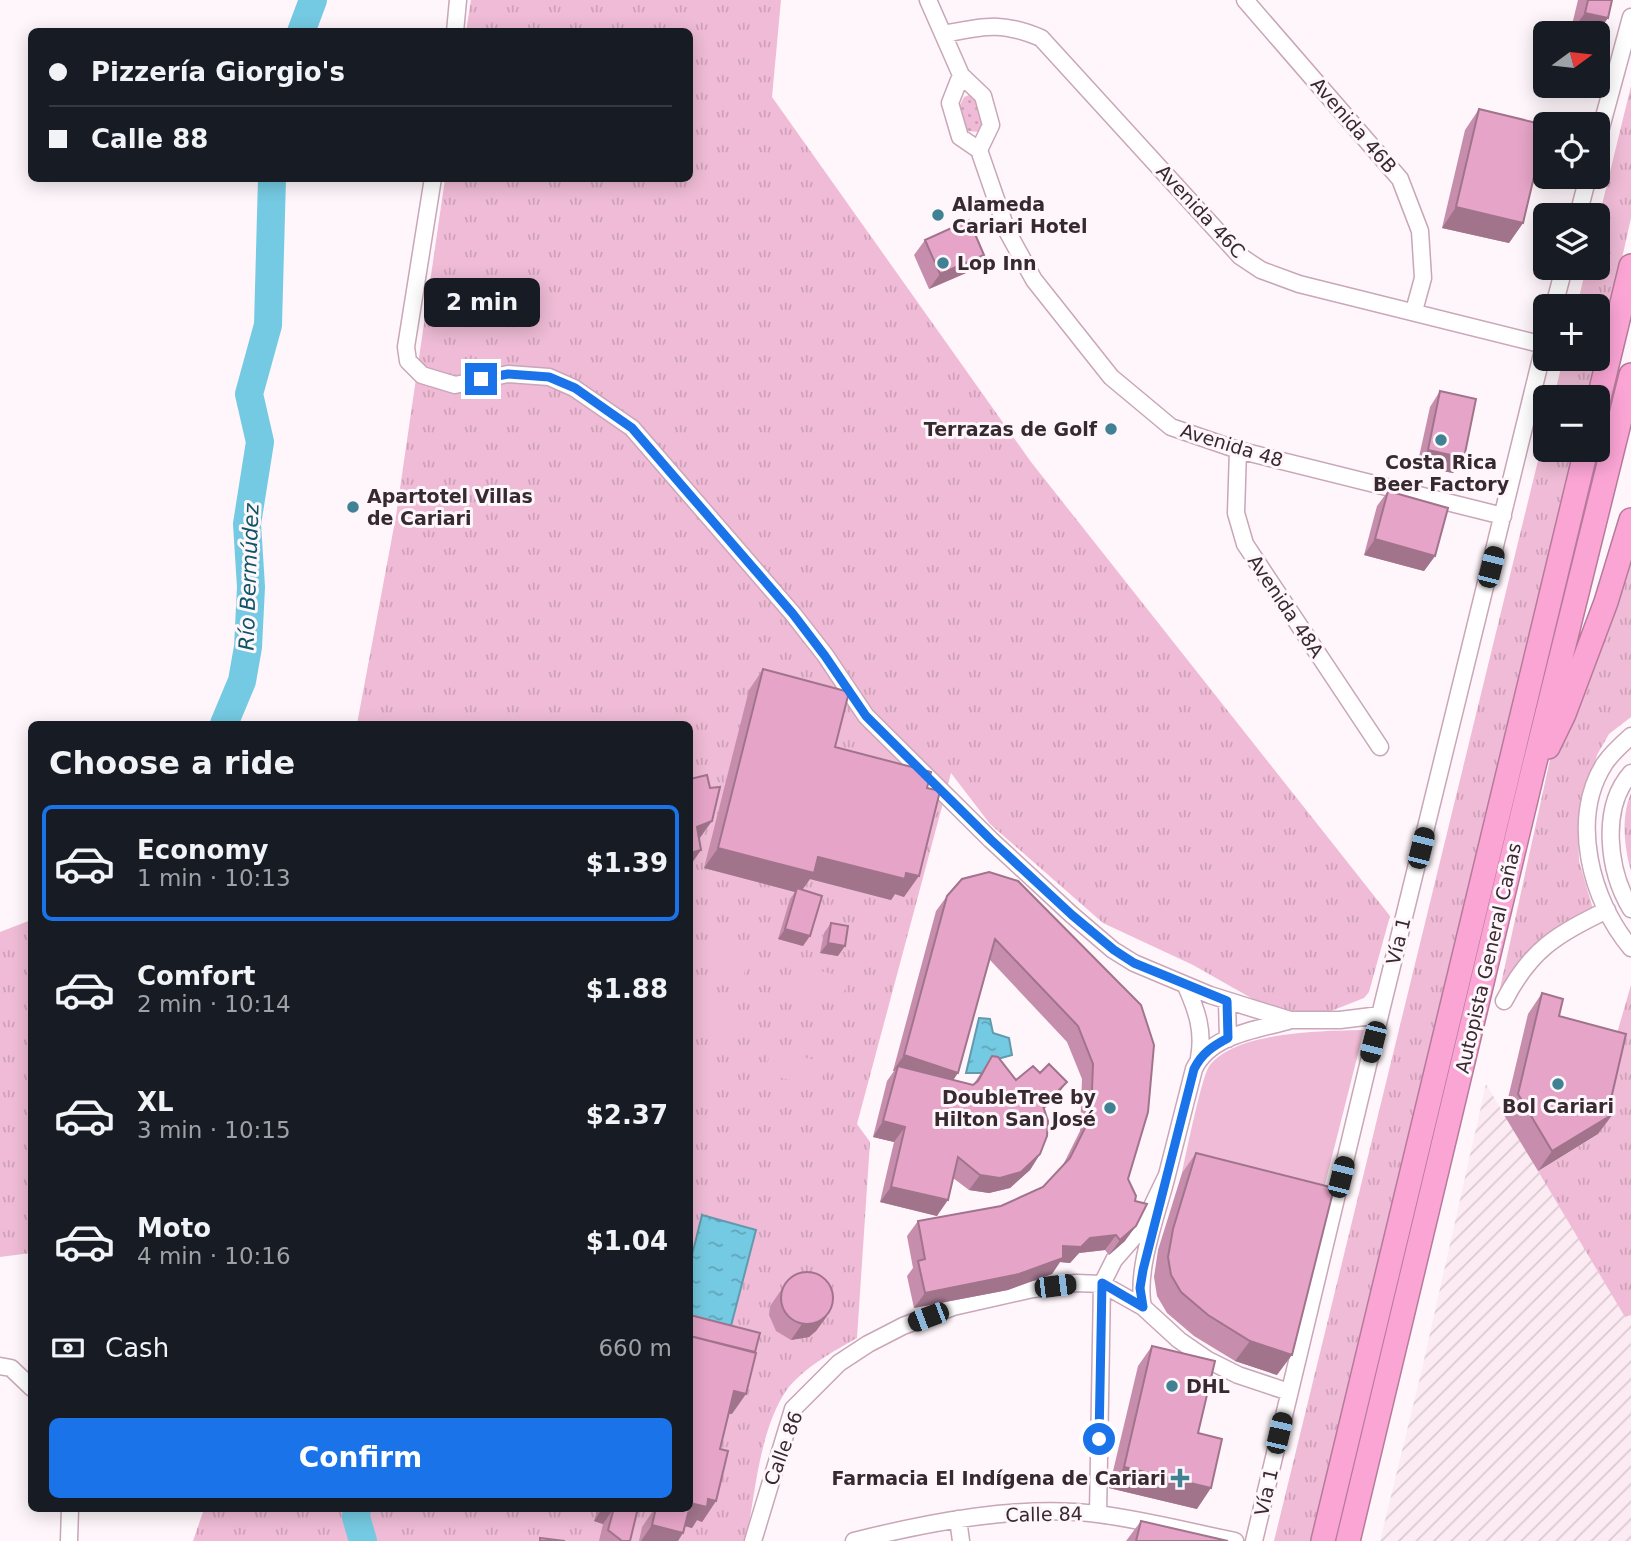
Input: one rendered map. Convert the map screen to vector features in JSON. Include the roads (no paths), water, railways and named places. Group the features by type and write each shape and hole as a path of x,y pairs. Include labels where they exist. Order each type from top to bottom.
{"highway":[{"path":"1602,385 1631,266"},
{"name":"Autopista General Cañas","path":"1349,1541 1531,774 1631,375"},
{"name":"Autopista General Cañas","path":"1323,1541 1583,462"},
{"path":"1531,774 1564,714 1606,602 1631,520"}],"street":[{"path":"455,28 458,0"},
{"path":"928,0 961,75 983,96 990,125 979,150"},
{"name":"Avenida 46B","path":"1245,0 1401,179 1420,231 1423,278 1414,312"},
{"path":"1605,112 1631,17"},
{"name":"Avenida 46C","path":"943,34 989,25 1017,28 1041,38 1240,256 1261,270 1299,284 1533,340"},
{"name":"Avenida 48","path":"961,75 950,103 960,137 979,150 1007,231 1034,280 1111,377 1171,427 1238,450 1503,516"},
{"path":"432,182 406,347 408,361 422,375 455,385 508,374 549,377 575,388 632,428 793,614 866,716 991,840 1072,915 1134,963 1227,1001 1290,1020"},
{"name":"Vía 1","path":"1254,1541 1538,371"},
{"name":"Avenida 48A","path":"1238,450 1236,513 1245,544 1380,747"},
{"path":"1631,736 1601,771 1589,808 1587,845 1604,904 1625,927 1631,948"},
{"path":"1631,773 1617,796 1611,827 1612,853 1621,889 1631,909"},
{"path":"1504,1001 1523,969 1543,947 1621,889"},
{"path":"1143,1307 1140,1288 1143,1270 1199,1058 1201,1030 1198,1013 1186,986"},
{"path":"1227,1001 1228,1038"},
{"path":"1199,1058 1228,1038 1290,1020 1340,1020 1380,1015"},
{"path":"1098,1514 1102,1283 1114,1260 1141,1229 1167,1175"},
{"name":"Calle 86","path":"753,1541 793,1409 839,1363 903,1326 953,1307 1033,1289 1076,1283 1102,1283"},
{"path":"1102,1283 1143,1307 1179,1340 1208,1360 1238,1375 1289,1392"},
{"path":"5,1367 28,1385"},
{"name":"Calle 84","path":"854,1541 913,1526 958,1519 1062,1511 1098,1514 1235,1541"},
{"path":"69,1541 70,1512"},
{"path":"958,1519 961,1541"}],"water":[{"path":"979,1018 990,1019 993,1033 1009,1038 1012,1055 990,1061 987,1073 966,1073"},
{"path":"702,1215 756,1230 727,1341 693,1332 693,1251"}],"waterway":[{"name":"Río Bermúdez","path":"302,28 313,0"},
{"name":"Río Bermúdez","path":"225,721 242,681 248,647 251,587 247,524 260,442 249,394 268,325 272,182"},
{"name":"Río Bermúdez","path":"357,1512 363,1541"}],"place":[{"name":"Alameda Cariari Hotel","path":"938,215"},
{"name":"Lop Inn","path":"943,263"},
{"name":"Terrazas de Golf","path":"1111,429"},
{"name":"Costa Rica Beer Factory","path":"1441,440"},
{"name":"Apartotel Villas de Cariari","path":"353,507"},
{"name":"Bol Cariari","path":"1558,1084"},
{"name":"DoubleTree by Hilton San José","path":"1110,1108"},
{"name":"DHL","path":"1172,1386"},
{"name":"Farmacia El Indígena de Cariari","path":"1180,1478"}]}
